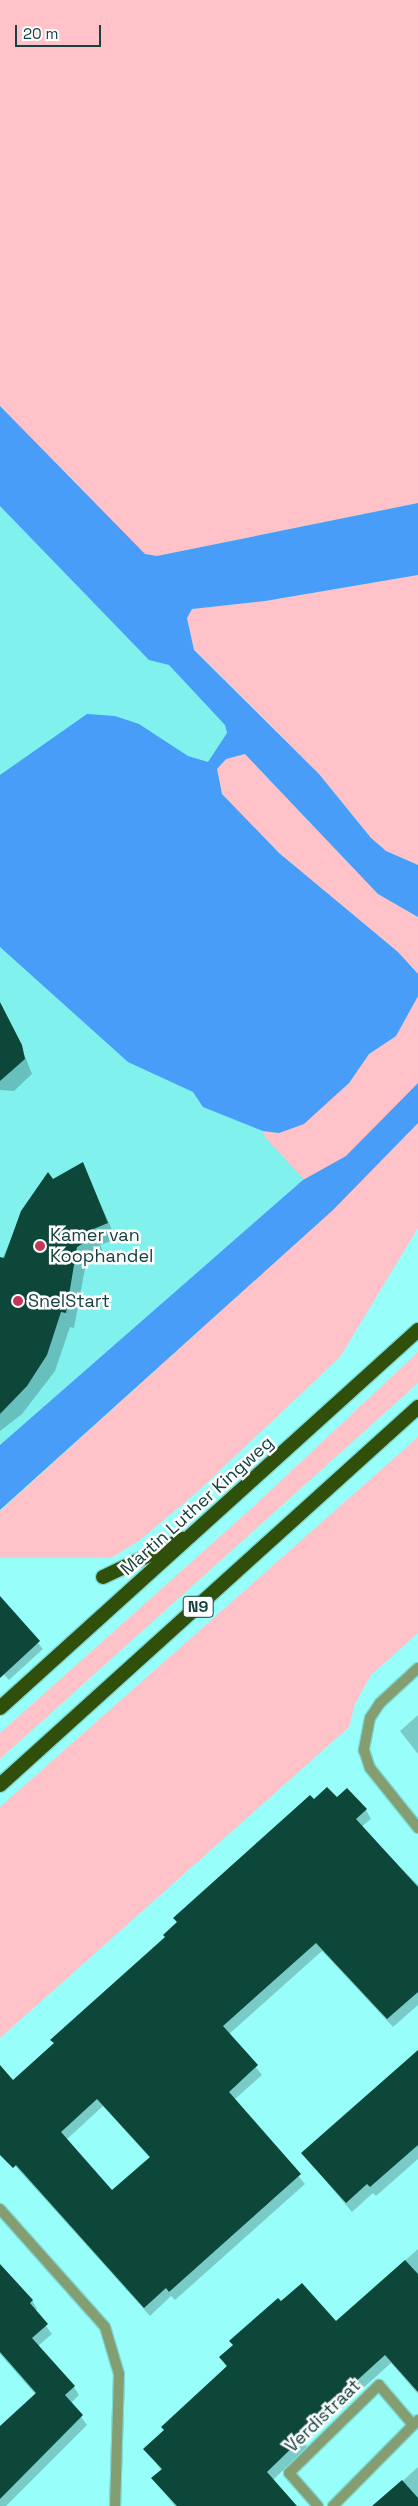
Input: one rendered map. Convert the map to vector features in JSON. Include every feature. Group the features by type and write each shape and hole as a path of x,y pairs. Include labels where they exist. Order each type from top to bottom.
{"highway":[{"name":"Martin Luther Kingweg","path":"0,1708 197,1532 418,1330"},
{"name":"N9","path":"0,1785 418,1407"},
{"path":"103,1577 197,1532"}],"street":[{"path":"418,1668 380,1703 370,1718 364,1750 370,1768 418,1828"},
{"path":"0,2209 105,2327 118,2374 115,2506"},
{"name":"Verdistraat","path":"318,2506 289,2473 379,2385 415,2423 333,2506"}],"shaded area":[{"path":"0,0 418,0 418,503 157,556 144,554 0,406"},
{"path":"0,406 145,554 157,556 418,503 418,575 265,601 192,609 187,618 194,650 319,774 371,838 386,851 418,865 418,917 378,894 245,754 226,759 217,769 222,794 279,853 398,952 418,974 418,996 396,1036 369,1054 349,1083 304,1124 279,1133 263,1131 203,1107 193,1092 128,1062 0,947 0,775 87,714 115,716 139,724 188,756 208,762 227,733 225,725 169,665 149,660 0,506"},
{"path":"0,463 418,884 418,1100 0,1470"},
{"path":"418,575 418,865 386,851 371,838 319,774 194,650 187,618 191,609 265,601"},
{"path":"245,754 378,894 418,917 418,974 398,952 279,853 222,794 217,769 226,759"},
{"path":"418,996 418,1228 340,1357 196,1493 140,1540 111,1558 0,1558 0,1511 332,1210 265,1137 263,1131 279,1133 349,1083 369,1054 396,1036"},
{"path":"418,1083 418,1123 333,1210 0,1510 0,1445 303,1180 346,1156"},
{"path":"418,1352 418,1383 0,1759 0,1733 253,1507"},
{"path":"418,1437 418,1633 371,1675 355,1704 349,1727 0,2038 0,1807"}],"building":[{"path":"0,1002 22,1045 25,1059 0,1081"},
{"path":"83,1162 108,1223 91,1230 96,1236 77,1247 66,1313 61,1312 47,1355 27,1386 0,1414 0,1257 4,1258 21,1211 48,1172 53,1179"},
{"path":"0,1596 40,1641 0,1678"},
{"path":"327,1787 337,1797 347,1788 367,1809 356,1819 418,1887 418,1992 387,2019 316,1943 223,2026 258,2065 229,2092 301,2174 169,2292 166,2288 144,2308 16,2165 13,2168 0,2155 0,2065 13,2080 54,2043 50,2040 165,1937 163,1935 177,1922 173,1918 310,1795 314,1799","holes":["97,2099 150,2157 112,2190 61,2132"]},
{"path":"418,2050 418,2145 370,2187 367,2184 346,2203 301,2153"},
{"path":"405,2260 418,2274 418,2392 385,2355 299,2433 303,2437 267,2472 297,2506 177,2506 151,2478 162,2469 143,2449 164,2430 161,2427 227,2366 219,2357 233,2345 229,2341 278,2298 281,2301 302,2283 336,2321"},
{"path":"0,2264 33,2300 30,2303 48,2324 32,2338 75,2386 65,2395 83,2415 0,2499 0,2426 36,2393 0,2352"},
{"path":"402,2480 418,2498 418,2506 372,2506"}],"place":[{"name":"Kamer van Koophandel","path":"40,1246"},
{"name":"SnelStart","path":"18,1301"}]}
